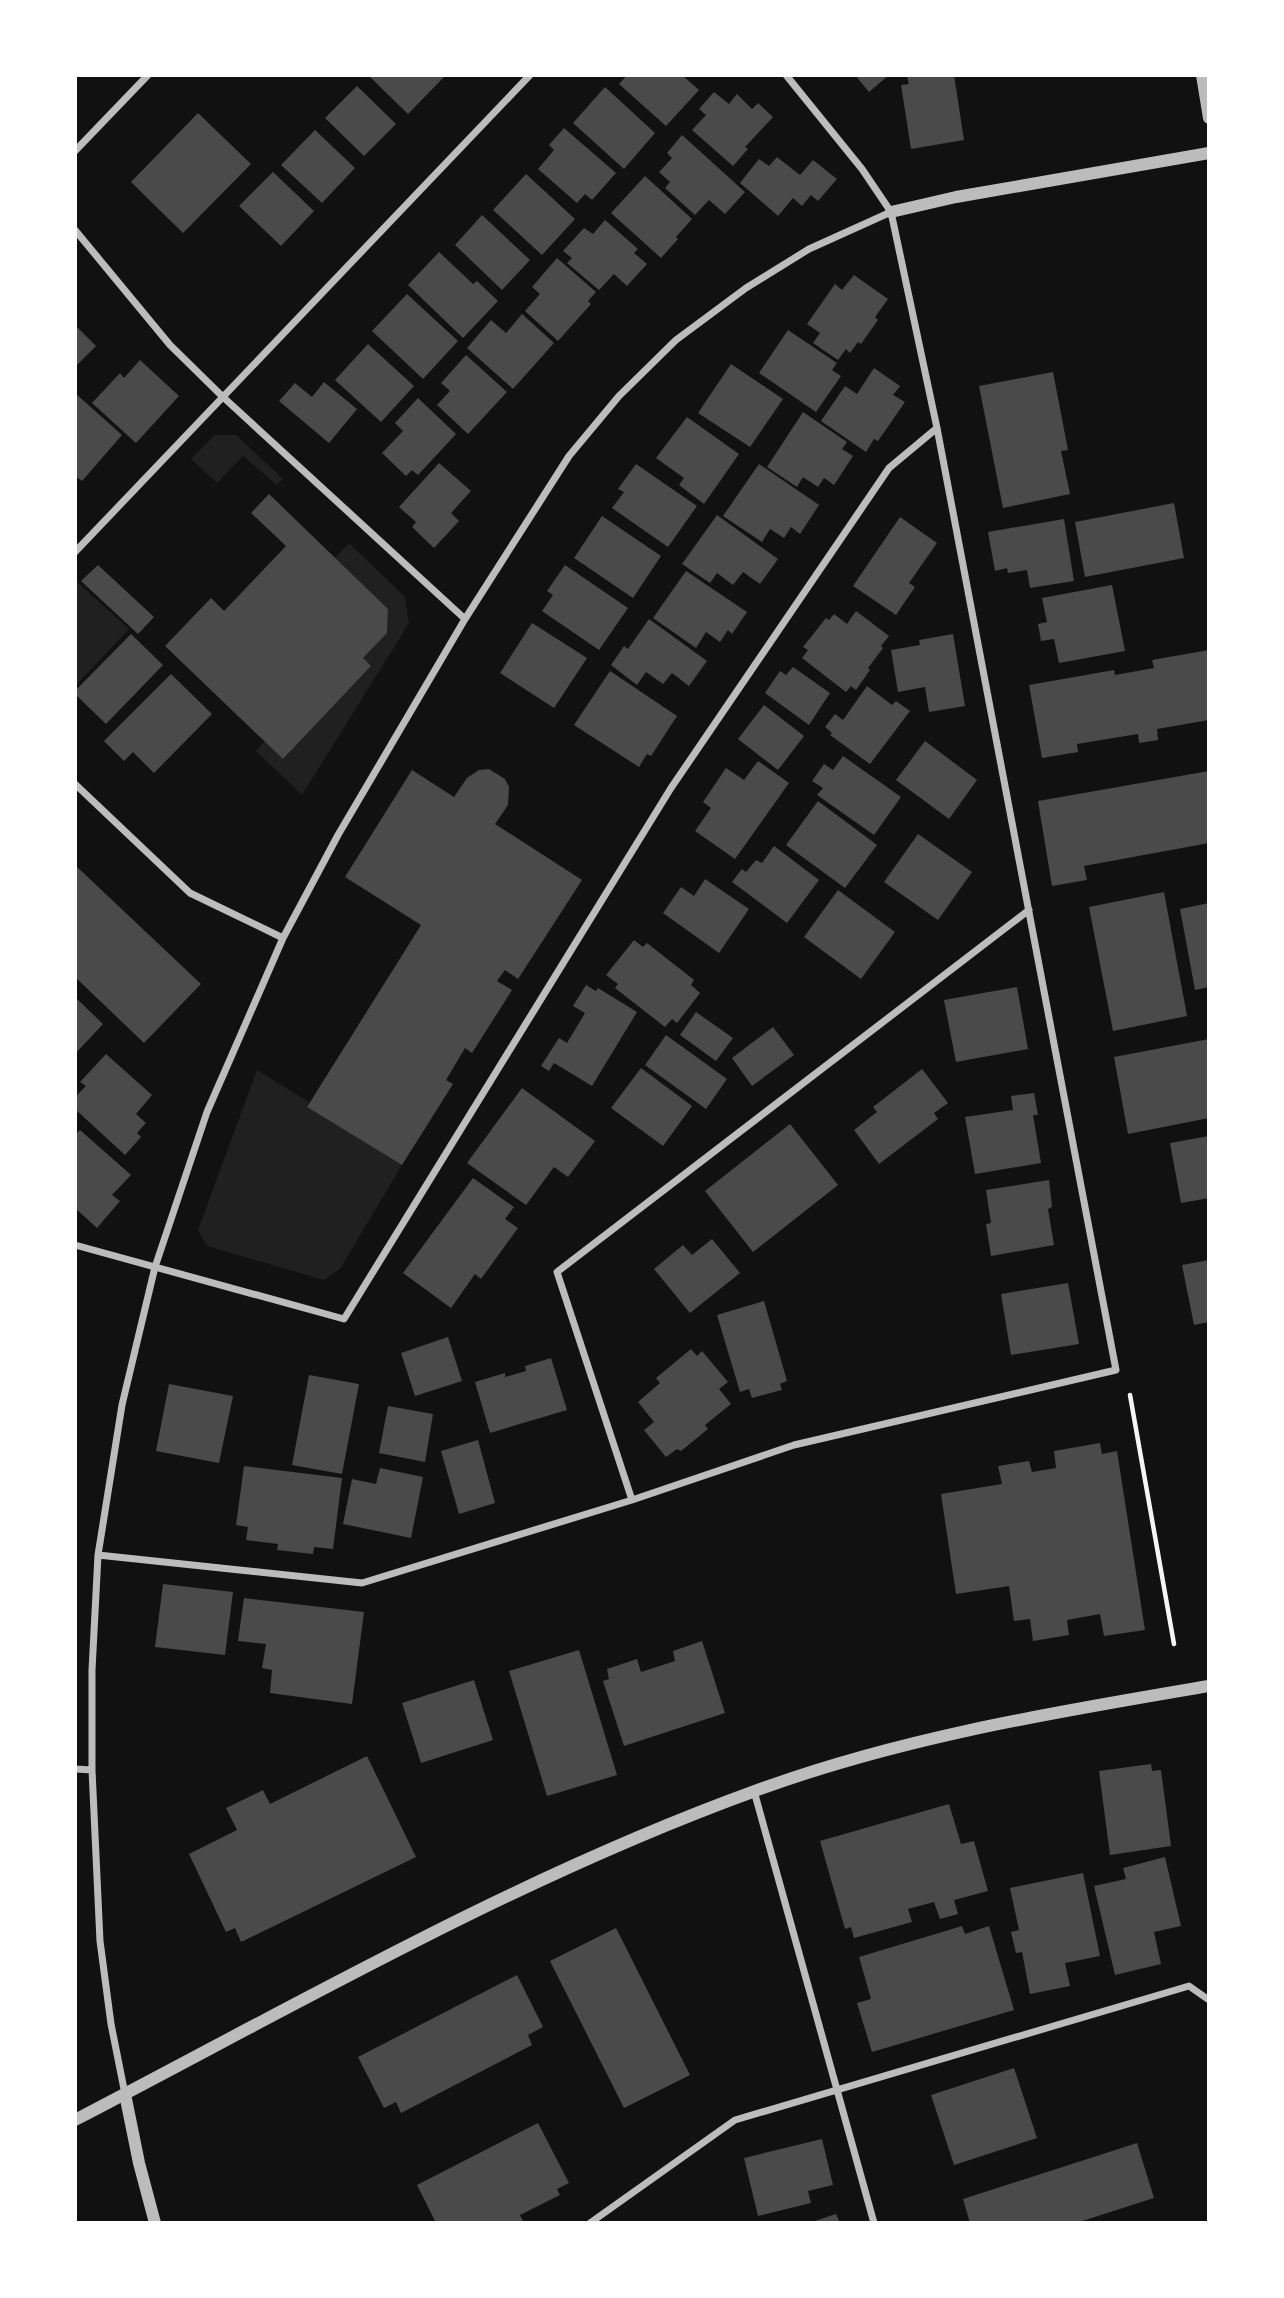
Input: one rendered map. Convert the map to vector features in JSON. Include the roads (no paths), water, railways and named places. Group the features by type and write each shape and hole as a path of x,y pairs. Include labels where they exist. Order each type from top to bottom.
{"street":[{"path":"75,151 148,75"},
{"path":"75,552 530,75"},
{"path":"98,1555 362,1583 632,1500 794,1445 1116,1370 937,428 891,212 862,169 786,75"},
{"path":"1202,75 1209,118"},
{"path":"155,2223 139,2163 111,2024 100,1941 92,1770 98,1555 122,1405 155,1266 207,1112 283,938 338,835 465,620 569,456 619,396 676,340 746,288 809,249 891,212 968,195 1209,153"},
{"path":"75,230 170,345 465,620"},
{"path":"75,1245 344,1319 671,788 889,468 937,428"},
{"path":"75,784 190,893 283,938"},
{"path":"632,1500 557,1272 1029,910"},
{"path":"75,2120 559,1871 754,1791 842,1762 927,1739 1089,1706 1209,1686"},
{"path":"75,1769 92,1770"},
{"path":"754,1791 874,2223"},
{"path":"590,2223 735,2120 1189,1986 1209,2000"}]}
